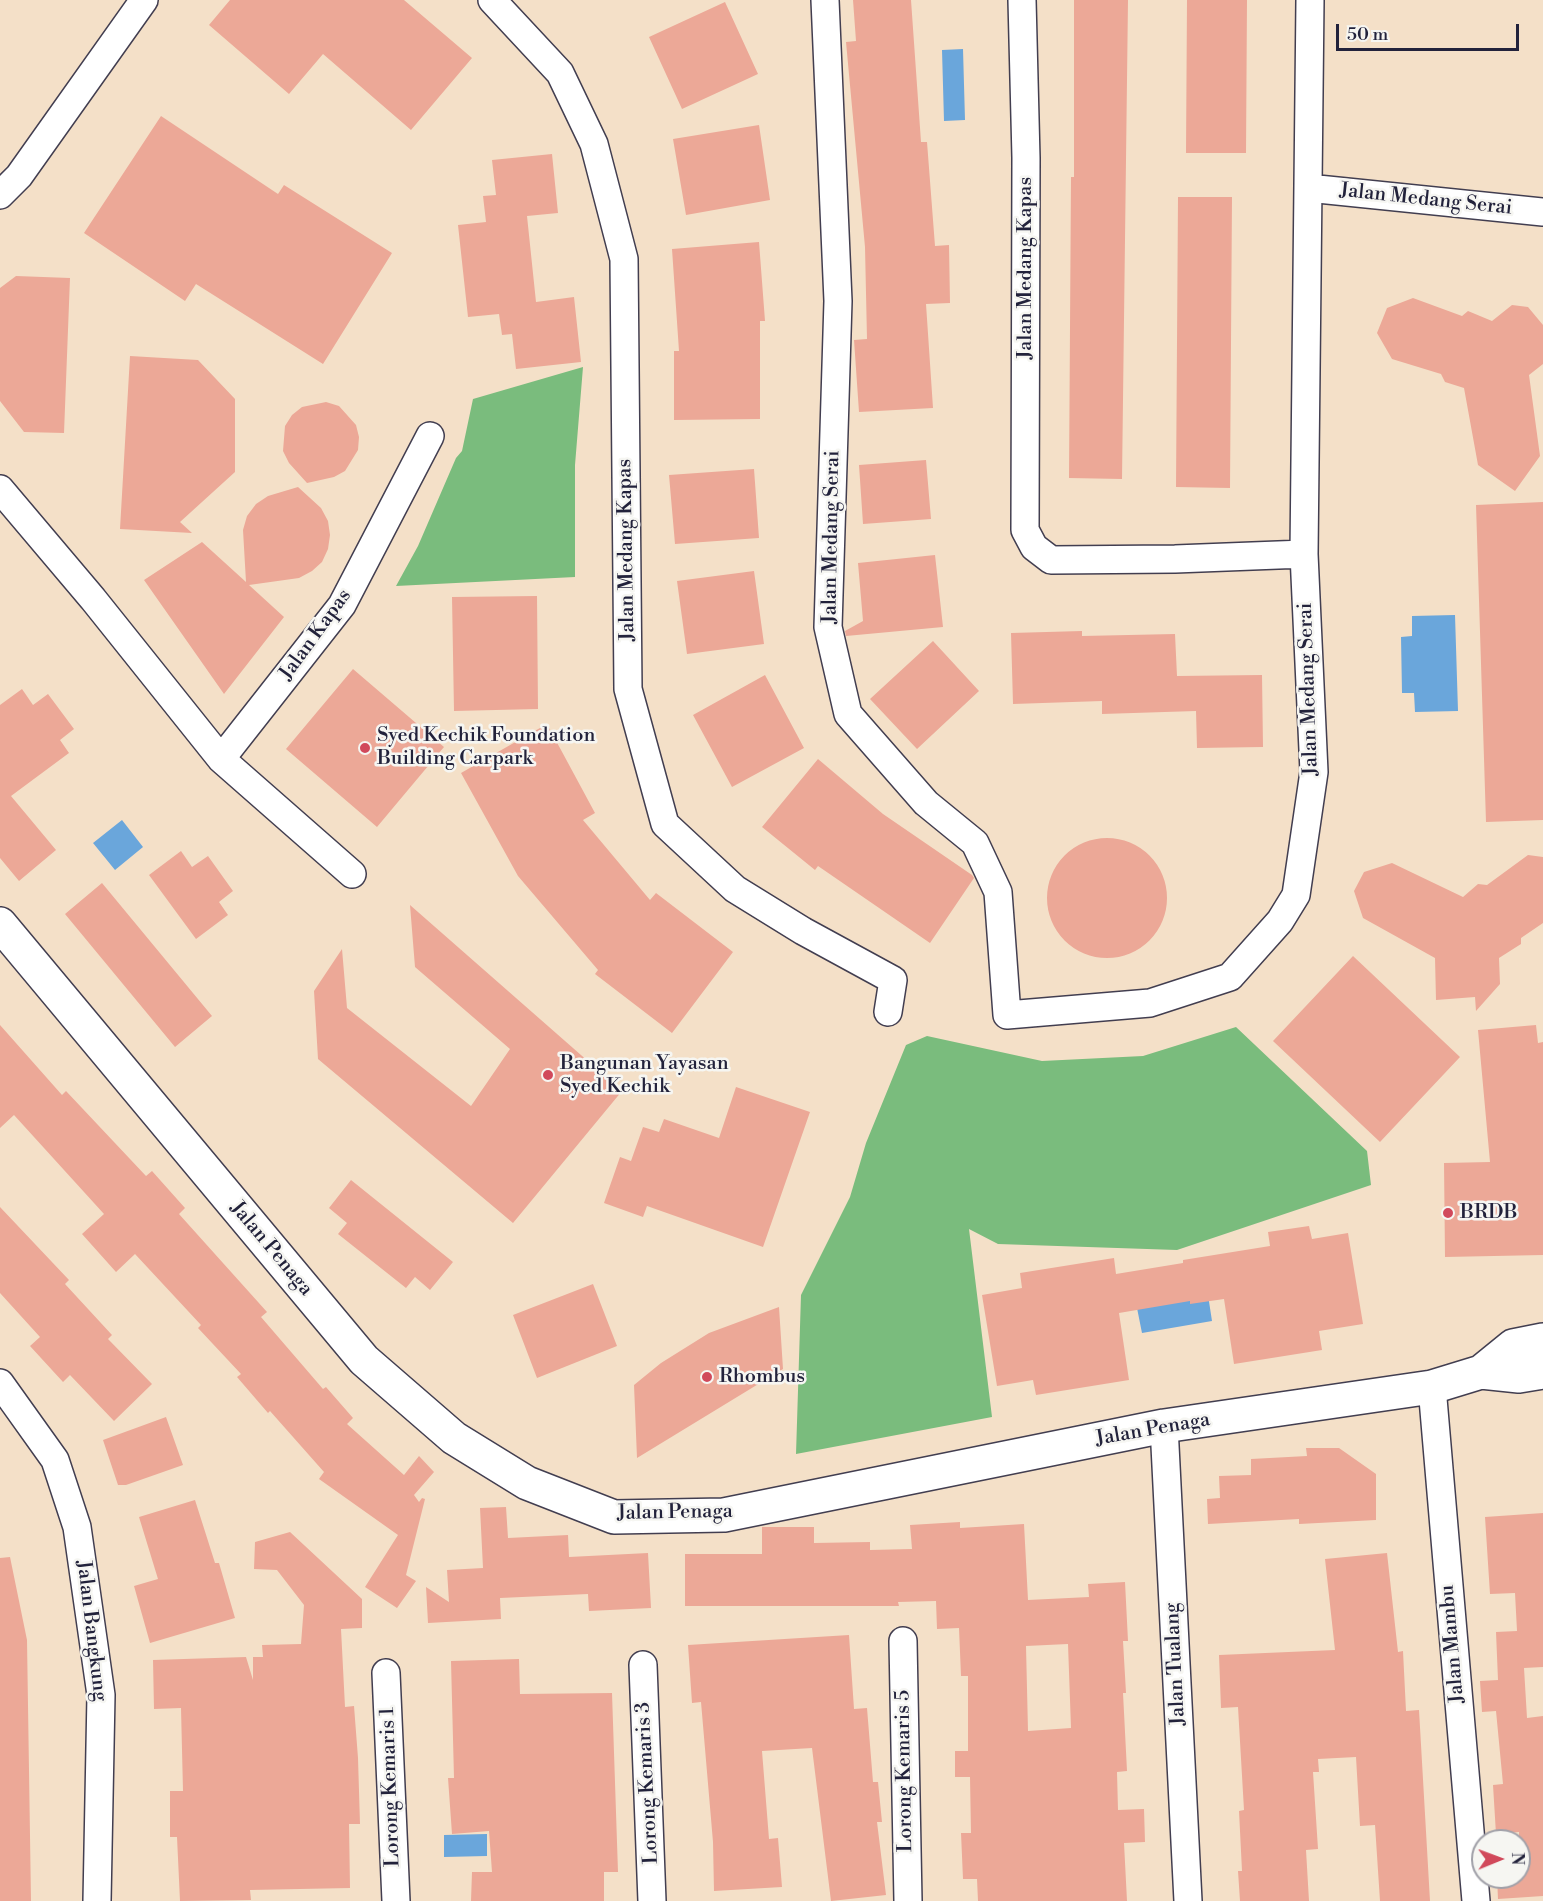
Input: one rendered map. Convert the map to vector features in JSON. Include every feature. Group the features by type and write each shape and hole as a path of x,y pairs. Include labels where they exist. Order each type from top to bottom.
{"street":[{"path":"0,195 19,176 144,0"},
{"name":"Jalan Medang Kapas","path":"492,0 560,73 594,144 624,259 628,689 665,824 735,889 803,931 893,980 888,1012"},
{"name":"Jalan Medang Serai","path":"825,0 838,301 828,627 848,714 926,803 975,843 998,892 1007,1016 1150,1003 1230,977 1280,921 1296,895 1314,772 1304,554 1310,0"},
{"name":"Jalan Medang Kapas","path":"1022,0 1026,158 1025,530 1034,548 1051,560 1175,559 1304,554"},
{"name":"Jalan Medang Serai","path":"1308,188 1543,212"},
{"name":"Jalan Kapas","path":"221,759 342,605 430,436"},
{"path":"0,489 93,599 221,759 352,874"},
{"name":"Jalan Penaga","path":"0,924 364,1360 454,1438 527,1483 614,1517 724,1515 1164,1426 1432,1387 1481,1372 1513,1346 1543,1340"},
{"name":"Jalan Penaga","path":"1481,1372 1519,1376 1543,1372"},
{"name":"Jalan Bangkung","path":"0,1383 55,1460 76,1527 101,1695 97,1901"},
{"name":"Jalan Mambu","path":"1432,1387 1476,1901"},
{"name":"Jalan Tualang","path":"1164,1426 1188,1901"},
{"name":"Lorong Kemaris 5","path":"903,1641 908,1901"},
{"name":"Lorong Kemaris 3","path":"643,1665 652,1901"},
{"name":"Lorong Kemaris 1","path":"386,1673 396,1901"}],"green space":[{"path":"583,367 575,465 575,577 396,586 418,546 456,458 462,451 473,399"},
{"path":"1236,1027 1367,1151 1371,1185 1177,1250 998,1244 969,1229 992,1417 796,1454 801,1295 850,1197 866,1143 906,1045 927,1036 1042,1061 1143,1056"}],"water":[{"path":"963,49 965,120 944,121 942,50"},
{"path":"1455,615 1458,711 1415,712 1414,693 1402,693 1401,637 1412,636 1412,616"},
{"path":"122,820 143,847 115,870 93,843"},
{"path":"1208,1295 1212,1321 1142,1333 1137,1308"},
{"path":"487,1834 487,1856 444,1857 444,1835"}],"building":[{"path":"230,0 404,0 472,58 411,130 323,54 289,94 209,25"},
{"path":"853,0 911,0 921,142 927,142 935,246 949,245 950,303 926,304 933,408 859,412 854,340 867,339 865,247 846,42 856,41"},
{"path":"1074,0 1128,0 1122,479 1069,478 1071,177 1074,177"},
{"path":"1187,0 1247,0 1246,153 1186,153"},
{"path":"725,2 758,74 682,109 649,37"},
{"path":"161,116 278,194 284,185 392,253 323,364 196,284 185,301 84,233"},
{"path":"759,125 770,200 686,215 673,139"},
{"path":"552,154 558,213 527,216 536,302 574,297 581,362 516,369 512,334 502,335 499,314 468,317 458,225 486,222 483,196 496,195 492,160"},
{"path":"1178,197 1232,197 1230,488 1176,487"},
{"path":"759,242 765,321 760,321 760,419 674,420 674,351 679,351 672,249"},
{"path":"16,276 70,278 64,433 24,432 0,401 0,288"},
{"path":"1413,298 1462,316 1468,311 1492,321 1512,305 1528,307 1543,325 1543,364 1529,375 1540,456 1515,491 1478,465 1464,388 1445,382 1441,374 1392,359 1377,333 1387,308"},
{"path":"130,356 198,360 235,399 235,472 180,522 192,533 120,529"},
{"path":"326,402 339,406 356,425 359,437 358,450 345,471 334,477 307,483 289,463 283,451 285,426 292,415 302,407"},
{"path":"926,460 931,519 863,524 859,465"},
{"path":"754,469 759,538 675,544 669,475"},
{"path":"298,487 321,508 328,521 330,535 328,549 322,562 299,578 249,585 284,617 224,694 144,580 202,542 246,582 243,530 247,516 256,504 268,496"},
{"path":"1543,502 1543,820 1486,822 1476,505"},
{"path":"935,555 943,627 846,636 845,631 863,621 858,563"},
{"path":"754,571 764,644 687,654 677,581"},
{"path":"537,596 538,709 454,711 452,597"},
{"path":"1082,631 1082,636 1175,634 1177,676 1262,675 1263,747 1197,748 1196,711 1102,714 1102,701 1013,704 1011,633"},
{"path":"933,641 979,691 917,749 870,699"},
{"name":"Syed Kechik Foundation Building Carpark","path":"353,669 444,747 377,827 286,749"},
{"path":"765,675 804,748 732,787 693,715"},
{"path":"22,689 33,705 48,694 74,729 60,740 69,753 11,796 56,850 19,881 0,858 0,705"},
{"path":"547,724 595,813 583,820 650,900 656,893 733,952 672,1033 595,974 598,970 518,876 461,773"},
{"path":"818,759 883,814 974,878 930,943 818,866 815,870 762,827"},
{"path":"1107,838 1130,843 1149,856 1162,875 1167,898 1162,921 1149,940 1130,953 1107,958 1084,953 1065,940 1052,921 1047,898 1052,875 1065,856 1084,843"},
{"path":"181,851 192,867 208,856 233,891 219,902 228,915 196,939 149,875"},
{"path":"1528,855 1543,857 1543,923 1521,938 1521,944 1499,958 1500,984 1476,1011 1475,997 1436,1000 1435,958 1363,918 1354,891 1364,872 1392,863 1463,897 1478,884 1487,885"},
{"path":"102,883 212,1016 175,1047 65,914"},
{"name":"Bangunan Yayasan Syed Kechik","path":"410,905 622,1091 513,1223 318,1059 314,991 342,949 347,1008 471,1106 510,1049 415,967"},
{"path":"1353,956 1460,1057 1380,1142 1273,1041"},
{"path":"0,1025 62,1095 66,1091 146,1176 152,1171 185,1208 179,1214 267,1312 261,1317 323,1389 326,1387 353,1418 347,1424 404,1475 419,1456 434,1472 414,1495 419,1502 422,1498 425,1499 406,1575 416,1581 397,1608 365,1587 398,1535 319,1479 324,1472 270,1411 268,1413 237,1377 241,1374 198,1328 201,1325 135,1254 116,1272 82,1234 104,1214 14,1115 0,1128"},
{"path":"1536,1025 1538,1043 1543,1042 1543,1255 1445,1257 1444,1163 1490,1162 1478,1030"},
{"path":"736,1087 810,1112 763,1247 647,1206 643,1217 604,1203 620,1157 631,1161 643,1127 659,1132 664,1119 719,1138"},
{"path":"351,1180 453,1262 430,1290 415,1277 406,1288 338,1234 347,1223 329,1208"},
{"path":"0,1207 69,1280 65,1284 112,1335 108,1339 152,1384 114,1421 70,1375 63,1382 30,1346 40,1337 0,1293"},
{"path":"1309,1226 1312,1239 1348,1233 1363,1324 1319,1331 1322,1350 1234,1364 1224,1299 1190,1304 1190,1301 1119,1313 1129,1380 1036,1395 1033,1380 997,1386 982,1295 1022,1288 1020,1273 1114,1258 1116,1274 1270,1246 1268,1232"},
{"path":"593,1284 617,1346 537,1378 513,1315"},
{"name":"Rhombus","path":"779,1307 783,1369 637,1458 634,1385 661,1363 709,1333"},
{"path":"166,1417 183,1465 126,1485 118,1485 103,1440"},
{"path":"1306,1448 1339,1448 1376,1474 1376,1520 1299,1524 1299,1519 1208,1524 1207,1499 1220,1498 1219,1476 1251,1475 1251,1459 1307,1456"},
{"path":"195,1500 215,1563 219,1563 235,1618 150,1643 134,1586 158,1579 139,1517"},
{"path":"506,1507 508,1538 568,1535 569,1557 648,1553 651,1608 589,1611 588,1594 500,1598 501,1619 428,1623 426,1587 449,1602 447,1570 483,1568 480,1508"},
{"path":"1543,1513 1543,1667 1524,1668 1527,1718 1543,1716 1543,1896 1498,1899 1498,1889 1531,1889 1531,1829 1496,1829 1493,1785 1503,1784 1496,1711 1482,1712 1480,1681 1498,1680 1496,1632 1517,1631 1515,1593 1490,1594 1485,1517"},
{"path":"960,1522 960,1528 1024,1524 1028,1600 1089,1597 1088,1584 1125,1582 1128,1641 1123,1641 1126,1693 1123,1693 1127,1771 1117,1772 1118,1810 1144,1809 1145,1842 1124,1843 1127,1901 978,1901 977,1879 963,1879 961,1833 971,1833 970,1777 955,1777 955,1751 968,1751 968,1676 961,1676 959,1628 937,1629 936,1601 898,1602 899,1606 685,1606 685,1554 762,1554 762,1527 814,1527 814,1543 870,1542 870,1550 912,1549 910,1525","holes":["1068,1644 1071,1728 1028,1731 1026,1646"]},
{"path":"290,1532 362,1599 362,1628 341,1629 345,1707 354,1706 358,1758 360,1824 349,1824 350,1888 250,1890 251,1900 180,1901 177,1837 170,1837 170,1791 183,1791 181,1708 154,1709 153,1660 246,1657 253,1680 253,1657 263,1657 262,1645 301,1644 304,1605 277,1570 254,1569 255,1542"},
{"path":"1387,1553 1398,1652 1403,1651 1406,1711 1419,1710 1430,1901 1380,1901 1375,1825 1360,1826 1356,1757 1318,1759 1319,1772 1313,1772 1318,1849 1306,1850 1309,1901 1240,1901 1238,1871 1242,1871 1239,1811 1244,1810 1238,1707 1221,1708 1219,1655 1335,1650 1325,1559"},
{"path":"10,1557 27,1640 31,1901 0,1901 0,1558"},
{"path":"849,1635 854,1709 867,1708 873,1782 878,1782 882,1822 877,1822 886,1895 831,1901 812,1748 762,1751 769,1839 778,1838 782,1887 714,1891 713,1842 701,1702 692,1703 688,1645"},
{"path":"519,1659 520,1694 612,1693 618,1872 604,1872 604,1901 471,1901 472,1872 492,1872 489,1831 452,1834 448,1778 454,1778 451,1661"}],"place":[{"name":"Syed Kechik Foundation Building Carpark","path":"365,748"},
{"name":"Bangunan Yayasan Syed Kechik","path":"548,1075"},
{"name":"BRDB","path":"1448,1213"},
{"name":"Rhombus","path":"707,1377"}]}
